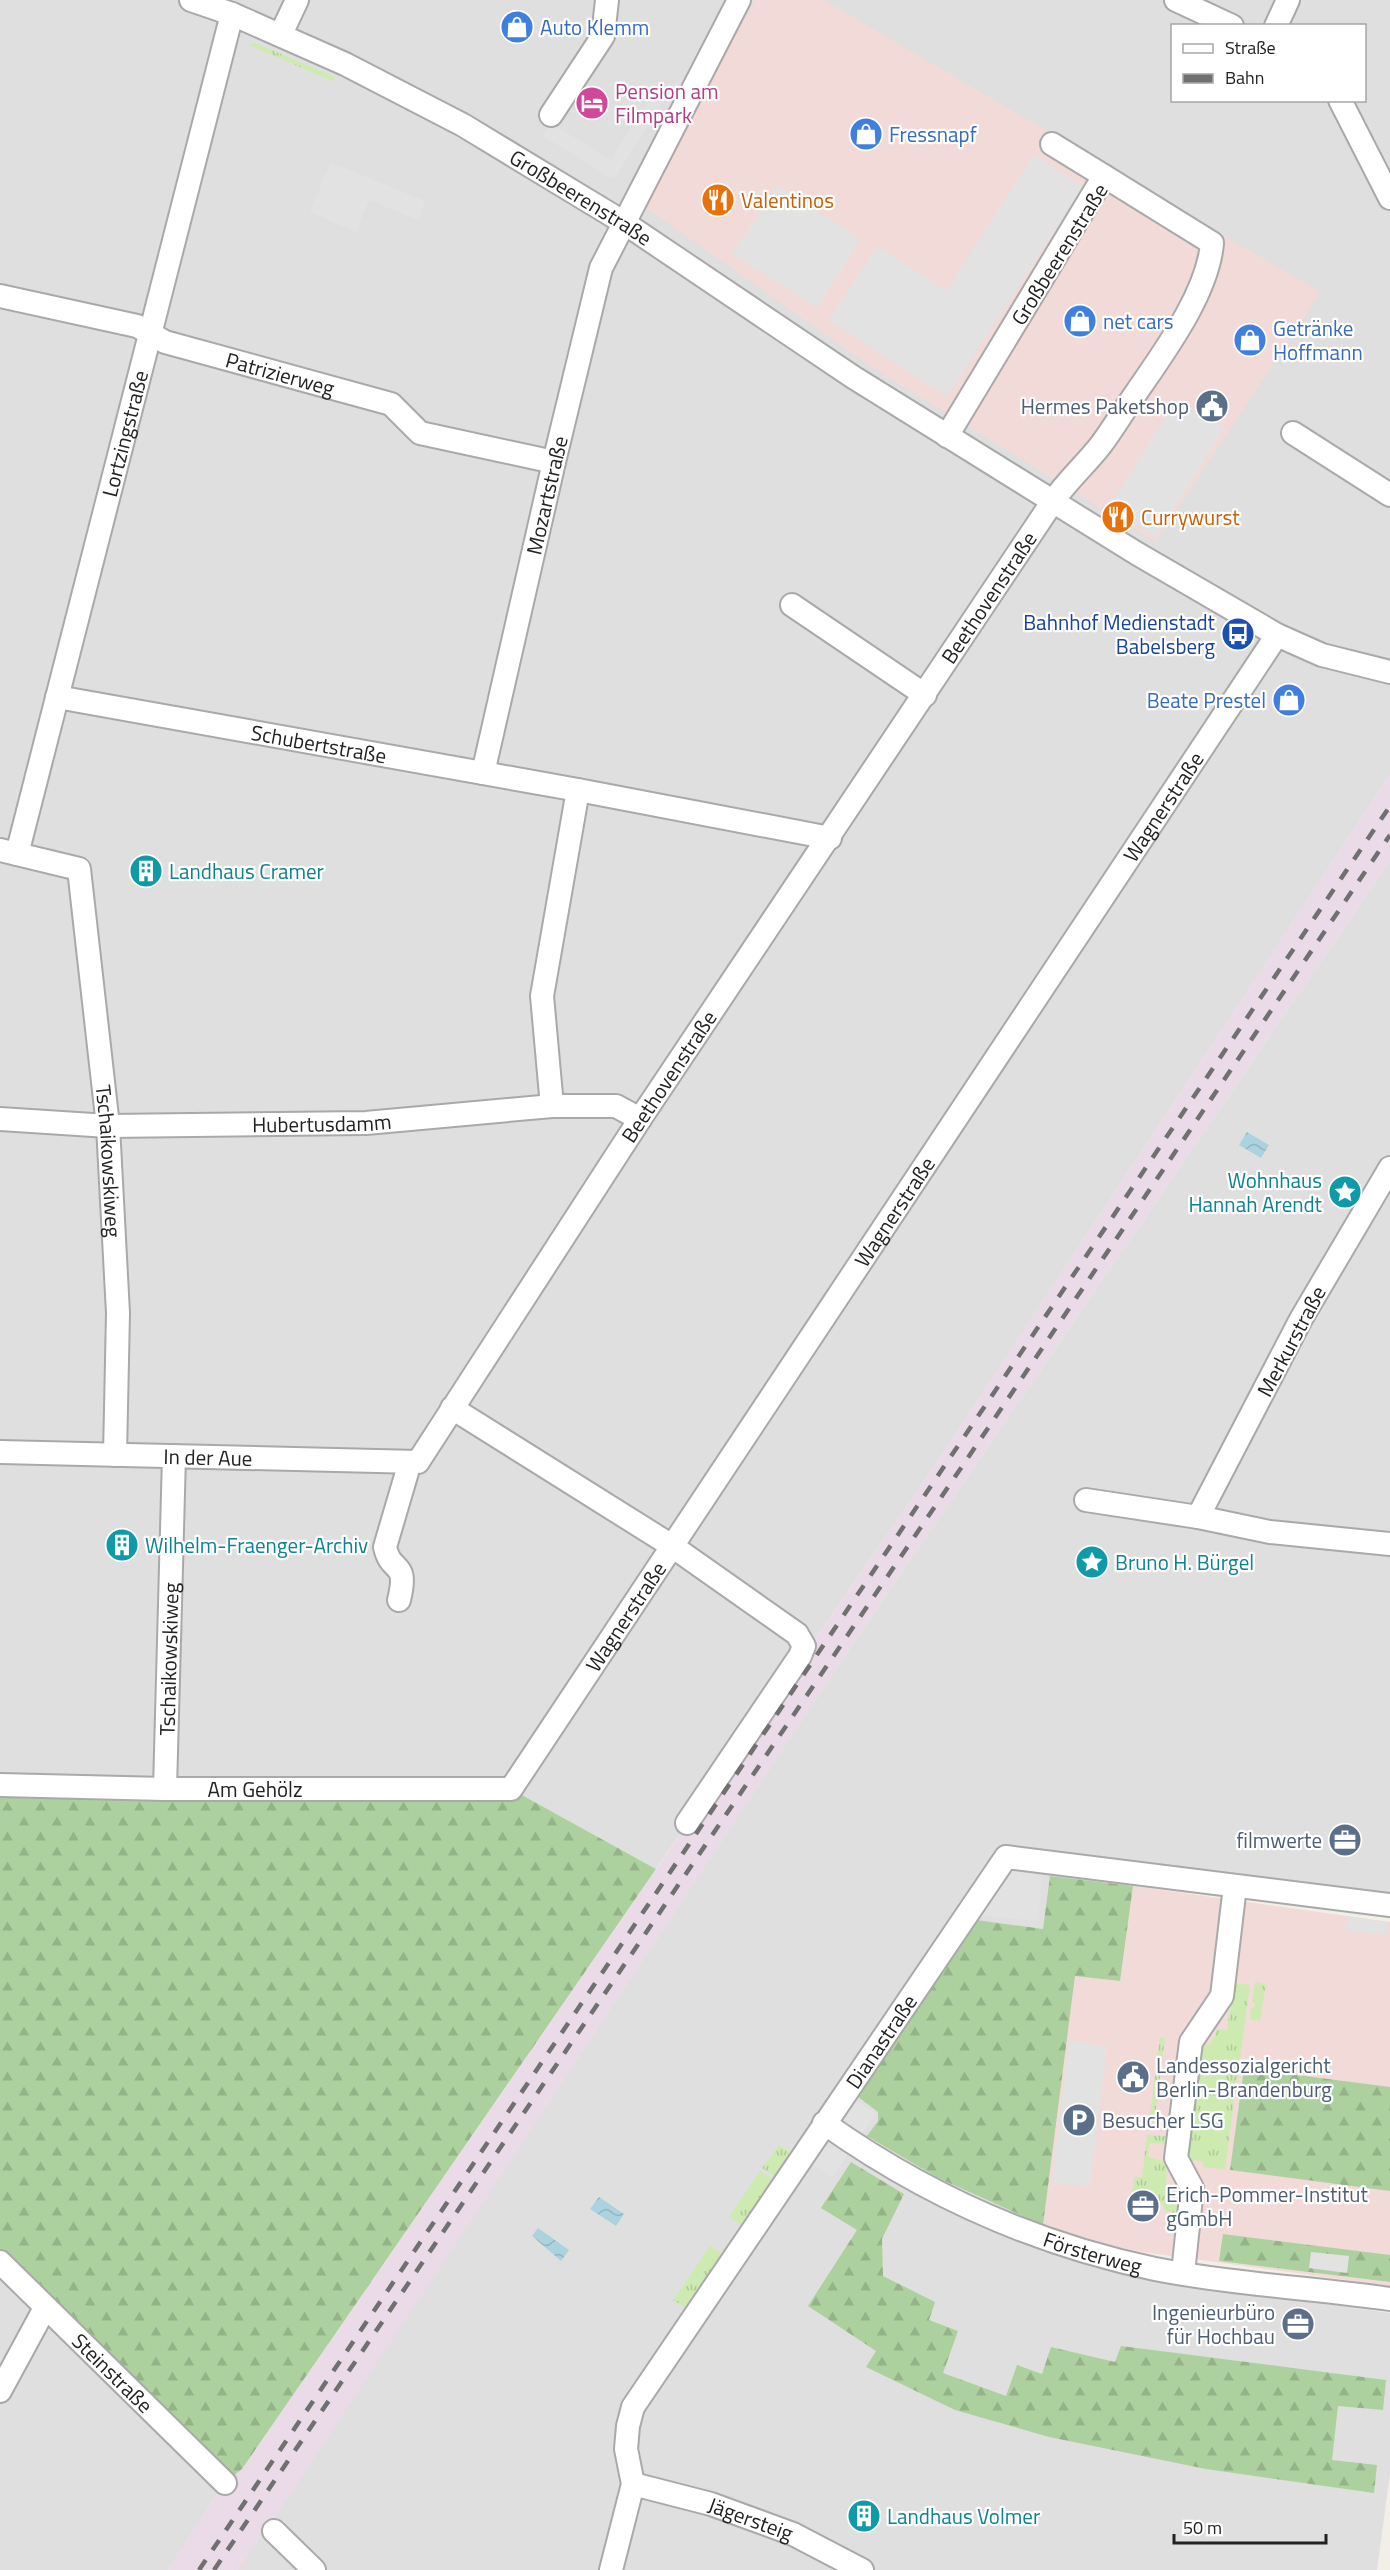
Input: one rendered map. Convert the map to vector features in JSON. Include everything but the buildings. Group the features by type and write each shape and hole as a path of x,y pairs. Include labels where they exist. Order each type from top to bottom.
{"street":[{"name":"Großbeerenstraße","path":"194,0 281,34 364,73 454,120 623,222 853,377 947,436 1136,554 1277,635 1322,655 1390,672"},
{"path":"281,34 297,0"},
{"path":"550,115 603,36 607,0"},
{"name":"Mozartstraße","path":"483,773 601,268 739,0"},
{"path":"1176,0 1228,24"},
{"path":"1277,24 1288,0"},
{"name":"Lortzingstraße","path":"9,852 57,698 232,14"},
{"path":"1341,102 1390,198"},
{"path":"1052,144 1104,176"},
{"name":"Großbeerenstraße","path":"947,436 1104,176 1212,243"},
{"name":"Beethovenstraße","path":"399,1600 403,1581 402,1573 387,1556 385,1547 414,1462 1053,501 1069,478 1100,446 1169,344 1201,284 1210,260 1212,243"},
{"name":"Patrizierweg","path":"0,296 137,326 165,342 391,404 420,433 554,462"},
{"path":"1293,433 1390,495"},
{"path":"792,605 925,695"},
{"name":"Wagnerstraße","path":"511,1789 1277,635"},
{"name":"Schubertstraße","path":"57,698 578,790 830,838"},
{"path":"552,1106 542,996 578,790"},
{"name":"Tschaikowskiweg","path":"9,852 79,869 108,1126 118,1313 115,1455"},
{"name":"Hubertusdamm","path":"0,1119 108,1126 366,1123 552,1106 616,1106 640,1119"},
{"name":"Merkurstraße","path":"1198,1517 1301,1319 1390,1168"},
{"path":"452,1408 672,1546 798,1634 804,1646 800,1656 687,1823"},
{"name":"In der Aue","path":"0,1452 414,1462"},
{"name":"Tschaikowskiweg","path":"165,1789 174,1456"},
{"path":"1086,1500 1198,1517 1270,1532 1390,1544"},
{"name":"Am Gehölz","path":"0,1785 165,1789 511,1789"},
{"name":"Dianastraße","path":"611,2570 633,2484 626,2449 628,2426 633,2407 1006,1857 1390,1905"},
{"path":"1183,2273 1192,2188 1176,2158 1191,2042 1222,1996 1235,1886"},
{"name":"Försterweg","path":"824,2123 916,2182 990,2218 1081,2251 1183,2273 1390,2299"},
{"name":"Steinstraße","path":"0,2262 225,2483"},
{"path":"0,2391 45,2308"},
{"name":"Jägersteig","path":"633,2484 711,2504 793,2534 862,2570"},
{"path":"274,2531 314,2570"}],"shaded area":[{"path":"0,0 1390,0 1390,775 927,1477 656,1869 511,1789 0,1785"},
{"path":"755,0 824,0 1320,292 1156,542 870,366 644,206"},
{"path":"650,97 661,104 614,180 543,136 551,123 611,160"},
{"path":"1034,155 1083,187 947,397 829,320 877,246 946,291"},
{"path":"330,162 425,201 418,220 369,200 356,232 310,212"},
{"path":"777,185 861,240 817,308 732,254"},
{"path":"1177,399 1224,428 1156,537 1108,508"},
{"path":"1390,775 1390,861 852,1645 275,2517 237,2570 168,2570 225,2483 242,2469 927,1477"},
{"path":"1390,861 1390,1899 1136,1864 1120,1981 1075,1976 1040,2251 1093,2267 1156,2281 1390,2313 1390,2474 1377,2570 237,2570 852,1645"},
{"path":"1003,1869 1042,1873 1038,1921 974,1915"},
{"path":"1133,1886 1390,1922 1390,2286 1149,2253 1112,2246 1043,2225 1075,1975 1120,1981"},
{"path":"1347,1916 1388,1922 1386,1935 1346,1930"},
{"name":"Besucher LSG","path":"1069,2041 1107,2046 1090,2187 1052,2183"},
{"path":"851,2097 876,2114 860,2137 847,2126 844,2120"},
{"path":"838,2147 849,2153 832,2177 810,2162 821,2149"},
{"path":"1311,2252 1349,2256 1347,2273 1309,2268"},
{"path":"0,2262 225,2483 168,2570 0,2570"}],"green space":[{"path":"255,43 335,77 334,80 249,45"},
{"path":"0,1785 511,1789 656,1869 242,2469 225,2483 0,2262"},
{"path":"1050,1876 1133,1886 1120,1981 1075,1976 1043,2225 938,2178 867,2136 878,2121 878,2112 857,2096 976,1920 1043,1929"},
{"path":"1255,1982 1266,1984 1260,2021 1250,2019 1251,2008 1254,2008 1255,2002 1252,2001"},
{"path":"1233,1983 1250,1985 1225,2169 1203,2167 1203,2162 1181,2159 1189,2107 1195,2108 1198,2087 1192,2085 1197,2043 1210,2045 1212,2038 1215,2038 1216,2029 1227,2030"},
{"path":"1160,2037 1165,2038 1154,2123 1149,2123"},
{"path":"1244,2068 1390,2087 1390,2191 1230,2170"},
{"path":"1147,2135 1168,2136 1167,2144 1150,2143 1148,2157 1167,2162 1166,2191 1176,2192 1176,2203 1185,2204 1184,2217 1166,2212 1157,2198 1153,2196 1143,2193 1132,2194 1134,2177 1142,2177"},
{"path":"779,2145 791,2153 774,2176 762,2168"},
{"path":"851,2162 904,2194 882,2239 883,2276 935,2302 929,2320 958,2331 943,2373 1006,2396 1017,2365 1042,2374 1051,2347 1115,2362 1121,2346 1386,2380 1383,2410 1338,2406 1332,2460 1377,2465 1374,2493 1206,2469 1049,2437 955,2410 866,2367 876,2351 808,2306 857,2230 821,2208"},
{"path":"760,2171 772,2179 742,2226 729,2217"},
{"path":"1223,2234 1390,2255 1390,2282 1219,2261"},
{"path":"710,2246 726,2256 688,2310 673,2300"}],"water":[{"path":"1247,1132 1269,1145 1261,1158 1239,1145"},
{"path":"599,2197 624,2214 616,2226 590,2209"},
{"path":"538,2228 569,2250 561,2261 532,2236"}],"railway":[{"path":"199,2570 1390,806"},
{"path":"214,2570 1390,835"}],"place":[{"name":"Auto Klemm","path":"517,27"},
{"name":"Pension am Filmpark","path":"592,103"},
{"name":"Fressnapf","path":"866,134"},
{"name":"Valentinos","path":"718,200"},
{"name":"net cars","path":"1080,321"},
{"name":"Getränke Hoffmann","path":"1250,340"},
{"name":"Hermes Paketshop","path":"1212,406"},
{"name":"Currywurst","path":"1118,517"},
{"name":"Bahnhof Medienstadt Babelsberg","path":"1238,634"},
{"name":"Beate Prestel","path":"1289,700"},
{"name":"Landhaus Cramer","path":"146,871"},
{"name":"Wohnhaus Hannah Arendt","path":"1345,1192"},
{"name":"Wilhelm-Fraenger-Archiv","path":"122,1545"},
{"name":"Bruno H. Bürgel","path":"1092,1562"},
{"name":"filmwerte","path":"1345,1840"},
{"name":"Landessozialgericht Berlin-Brandenburg","path":"1133,2077"},
{"name":"Besucher LSG","path":"1079,2120"},
{"name":"Erich-Pommer-Institut gGmbH","path":"1143,2206"},
{"name":"Ingenieurbüro für Hochbau","path":"1298,2324"},
{"name":"Landhaus Volmer","path":"864,2516"}]}
